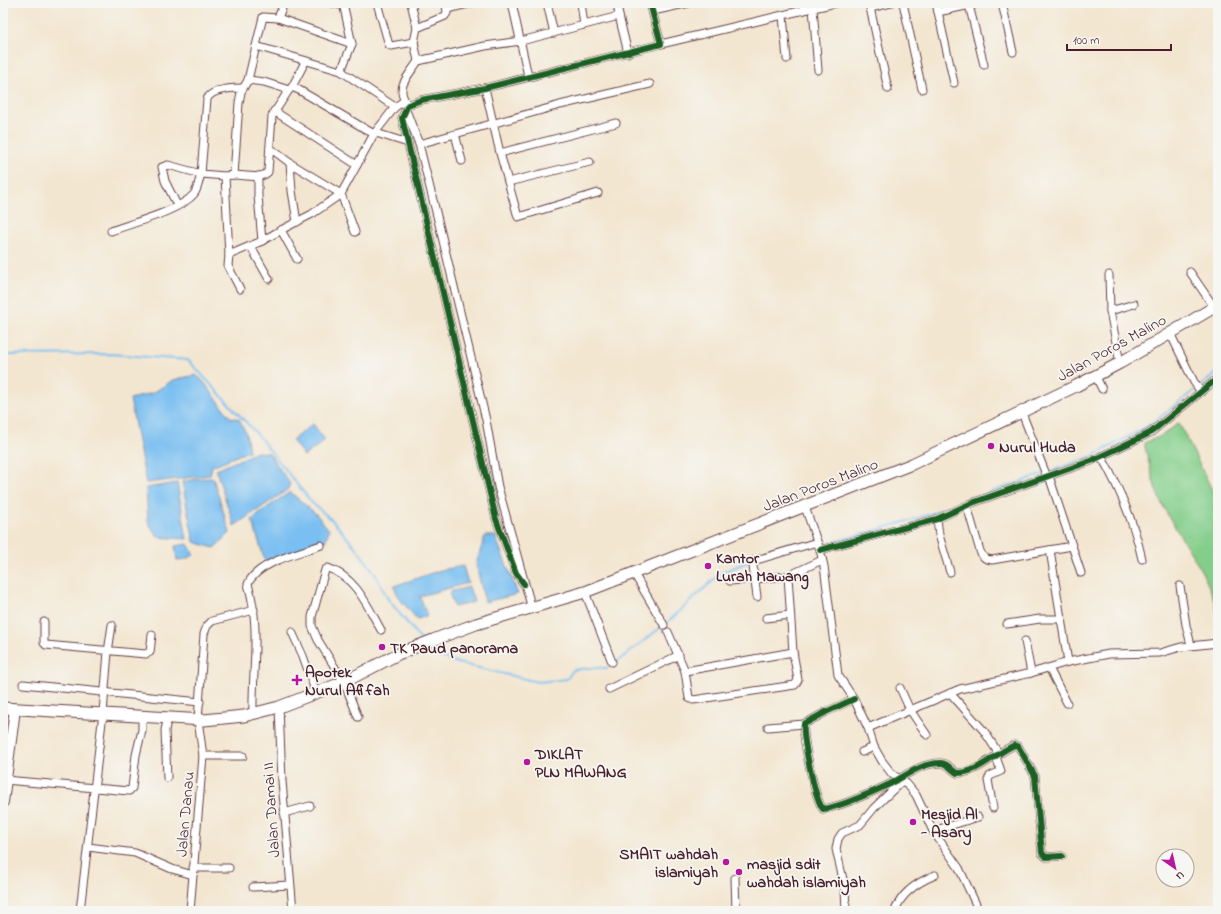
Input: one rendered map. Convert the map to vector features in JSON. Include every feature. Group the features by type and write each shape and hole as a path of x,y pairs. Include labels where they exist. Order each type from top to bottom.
{"main road":[{"name":"Jalan Poros Malino","path":"3,708 142,715 198,720 253,714 279,707 344,682 415,647 433,640 476,624 532,609 585,592 912,464 1022,413 1120,363 1216,306"}],"street":[{"path":"278,18 284,3"},
{"path":"332,3 344,5 352,44 341,71"},
{"path":"377,3 389,45 391,46 414,42"},
{"path":"411,3 417,28 414,42 418,61 401,88 419,144 482,400 498,487 532,609"},
{"path":"417,28 445,16 446,6 472,3"},
{"path":"512,3 528,76"},
{"path":"547,3 554,33"},
{"path":"580,3 584,25"},
{"path":"616,3 628,52"},
{"path":"650,3 661,44"},
{"path":"652,11 690,3"},
{"path":"256,46 305,62 341,71 394,107 421,100 485,88 528,76 783,16 804,6 813,8 836,3"},
{"path":"888,89 870,5 891,3"},
{"path":"902,3 922,89"},
{"path":"936,3 954,84"},
{"path":"938,12 979,3"},
{"path":"1002,3 1013,52"},
{"path":"970,5 984,65"},
{"path":"813,8 818,70"},
{"path":"418,61 485,46 521,41 619,16"},
{"path":"783,16 787,59"},
{"path":"234,175 239,103 243,88 248,80 262,17 278,18 352,44"},
{"path":"176,205 165,182 162,167 168,165 201,174 225,176 264,176 268,172 274,111 291,89 305,62"},
{"path":"248,80 264,82 311,96 375,134 408,143"},
{"path":"419,144 560,105 650,84"},
{"path":"111,231 152,217 176,205 193,194 201,174 205,111 208,96 227,89 243,88"},
{"path":"485,88 500,153 518,217 598,193"},
{"path":"406,105 402,118 496,519 516,572 524,584"},
{"path":"229,255 251,247 297,222 341,194 375,134 394,107"},
{"path":"274,111 357,165"},
{"path":"500,153 616,123"},
{"path":"455,134 462,161"},
{"path":"270,148 290,164 341,194 355,232"},
{"path":"508,182 590,162"},
{"path":"290,164 292,191 297,222"},
{"path":"225,176 229,255 228,266 240,289"},
{"path":"258,176 258,196 262,241"},
{"path":"281,230 297,258"},
{"path":"251,247 269,278"},
{"path":"1190,272 1216,306"},
{"path":"1109,275 1110,311 1120,363"},
{"path":"1110,311 1134,304"},
{"path":"1170,333 1194,382 1200,390"},
{"path":"1095,375 1102,389"},
{"path":"757,597 753,563 818,545 937,519 967,506 1048,477 1100,456 1150,433 1200,390 1217,381"},
{"path":"1022,413 1048,477 1081,573"},
{"path":"1100,456 1119,487 1136,532 1142,559"},
{"path":"967,506 980,551 983,558 986,560 1072,546"},
{"path":"805,507 822,560 838,675 854,700 868,728 874,747 882,761 916,795 933,831 959,868 979,911"},
{"path":"937,519 939,535 950,572"},
{"path":"253,714 256,626 248,584 265,566 321,545"},
{"path":"1050,550 1068,662"},
{"path":"730,581 788,576 822,560"},
{"path":"358,717 344,682 318,640 312,626 312,616 326,569 338,572 353,583 381,630"},
{"path":"633,572 664,625"},
{"path":"668,632 685,670 688,694 693,700 795,685 798,682 793,652 788,576"},
{"path":"1180,586 1186,625 1191,645"},
{"path":"585,592 612,662"},
{"name":"Jalan Danau","path":"190,911 203,756 198,720 203,643 207,626 212,621 254,610"},
{"path":"766,618 790,615"},
{"path":"1007,624 1040,619 1062,619"},
{"path":"44,622 45,644 108,652 149,654 152,635"},
{"path":"80,911 112,625"},
{"path":"292,632 304,656 316,693"},
{"path":"1025,641 1031,673"},
{"path":"868,728 950,693 988,682 1031,673 1068,662 1109,654 1160,654 1191,645 1218,643"},
{"path":"685,670 793,652"},
{"path":"609,689 679,655"},
{"path":"1049,668 1067,703"},
{"path":"23,684 104,694 200,702"},
{"path":"900,688 910,710 927,735"},
{"path":"950,693 984,731 997,755 1001,771 990,776 988,780 993,808"},
{"path":"768,727 804,724 826,712 854,700"},
{"name":"Jalan Damai II","path":"279,707 284,813 293,911"},
{"path":"3,802 15,709"},
{"path":"5,780 125,791 131,790 136,755 142,730 142,715"},
{"path":"167,778 165,730 168,717"},
{"path":"804,724 808,755 815,787 823,809 849,801 900,780 918,768 941,763 949,766 957,773 960,773 982,766 997,755 1015,745 1018,746 1030,766 1036,784 1042,854 1046,857 1062,856"},
{"path":"862,752 874,747"},
{"path":"203,756 243,756"},
{"path":"846,911 845,888 836,849 838,839 842,833 860,825 900,780"},
{"path":"284,813 310,806"},
{"path":"933,831 978,817"},
{"path":"88,847 135,853 172,869 193,871 229,868"},
{"path":"895,911 901,899 911,889 923,880 935,875"},
{"path":"735,878 736,911"},
{"path":"253,887 290,885"}],"green space":[{"path":"1179,423 1215,496 1218,495 1218,616 1214,600 1201,571 1158,496 1144,443 1161,436"}],"water":[{"path":"196,375 203,381 230,417 239,419 246,433 249,451 212,466 210,475 146,483 130,399 153,393 173,380"},
{"path":"313,424 325,440 304,456 292,440"},
{"path":"257,452 269,453 290,484 287,490 234,526 216,470"},
{"path":"213,478 230,533 214,548 194,542 182,482"},
{"path":"177,483 187,539 158,537 148,522 146,488"},
{"path":"290,492 316,514 329,530 325,542 266,564 252,520"},
{"path":"485,536 495,536 518,594 485,602 476,564"},
{"path":"188,544 194,555 186,559 177,560 175,546"},
{"path":"463,566 468,583 420,596 427,616 417,619 399,598 394,586 441,570"},
{"path":"469,587 474,602 454,607 449,592"}],"waterway":[{"path":"3,355 110,354 188,360 257,434 312,503 332,520 357,549 374,572 388,599 421,640"},
{"path":"820,543 830,543 919,518 1093,456 1150,425 1218,372"},
{"path":"775,551 784,548"},
{"path":"426,646 433,654 458,663 538,682 567,679 573,670 607,668 669,621 721,573 752,560"}],"cycle path":[{"path":"524,584 516,573 496,519 402,118 408,105 421,100 485,88 661,44 650,3"},
{"path":"820,550 937,519 972,503 1091,461 1150,433 1218,378"},
{"path":"854,699 804,724 805,741 810,768 816,794 823,809 830,808 866,795 890,784 914,770 927,765 943,763 948,765 957,773 973,770 1015,745 1018,746 1035,776 1042,853 1046,857 1062,856"}],"place":[{"name":"Nurul Huda","path":"991,446"},
{"name":"Kantor Lurah Mawang","path":"708,566"},
{"name":"TK Paud panorama","path":"382,647"},
{"name":"Apotek Nurul Afifah","path":"297,680"},
{"name":"DIKLAT PLN MAWANG","path":"527,762"},
{"name":"Mesjid Al - Asary","path":"913,822"},
{"name":"SMAIT wahdah islamiyah","path":"726,862"},
{"name":"masjid sdit wahdah islamiyah","path":"739,872"}]}
